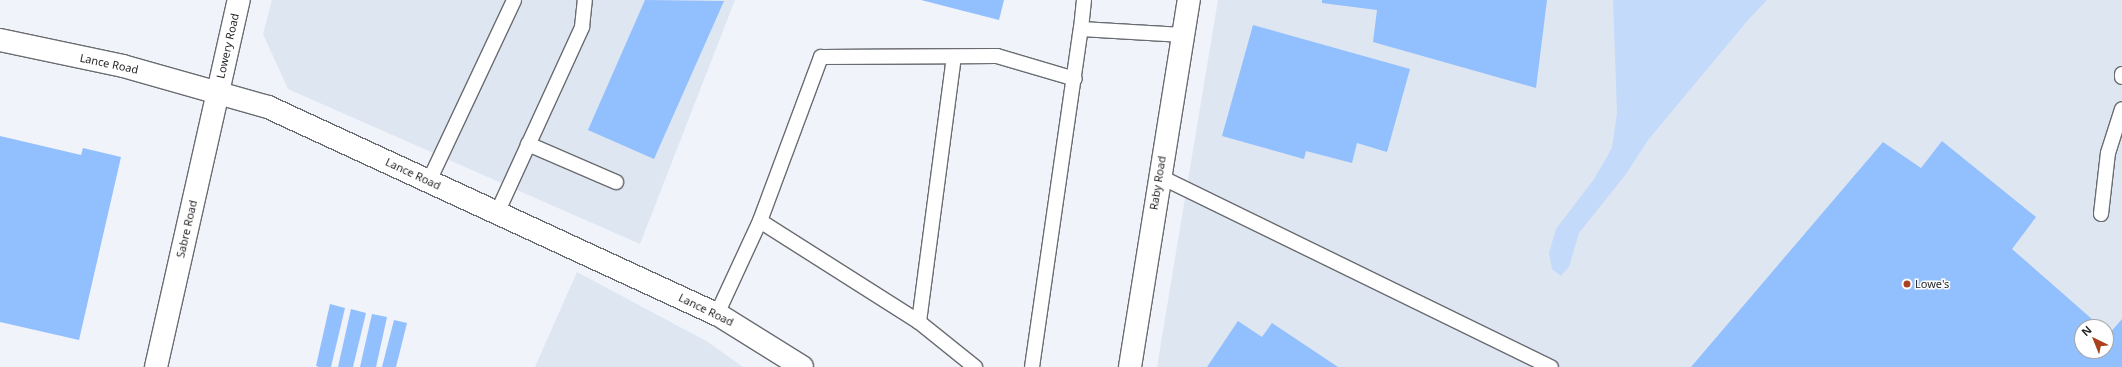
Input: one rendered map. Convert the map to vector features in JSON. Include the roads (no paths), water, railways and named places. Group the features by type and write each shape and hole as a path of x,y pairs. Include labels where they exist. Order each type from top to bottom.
{"street":[{"name":"Lowery Road","path":"218,91 239,0"},
{"name":"Raby Road","path":"1130,367 1159,176 1189,0"},
{"name":"Lance Road","path":"0,40 123,66 218,91 268,107 717,314 802,367"},
{"name":"Sabre Road","path":"156,367 218,91"}],"lane":[{"path":"429,182 514,0"},
{"path":"497,213 582,27 585,0"},
{"path":"1032,367 1075,79 1084,0"},
{"path":"1081,29 1183,35"},
{"path":"717,314 760,221 821,57 996,56 1075,79"},
{"path":"920,322 954,57"},
{"path":"2101,214 2108,153 2122,109"},
{"path":"528,144 616,182"},
{"path":"1159,176 1551,367"},
{"path":"760,221 920,322 975,367"}],"water":[{"path":"1613,0 1767,0 1748,20 1648,140 1626,174 1579,233 1569,267 1561,276 1552,269 1549,253 1556,229 1594,179 1612,148 1617,113"}],"place":[{"name":"Lowe's","path":"1907,284"}]}
